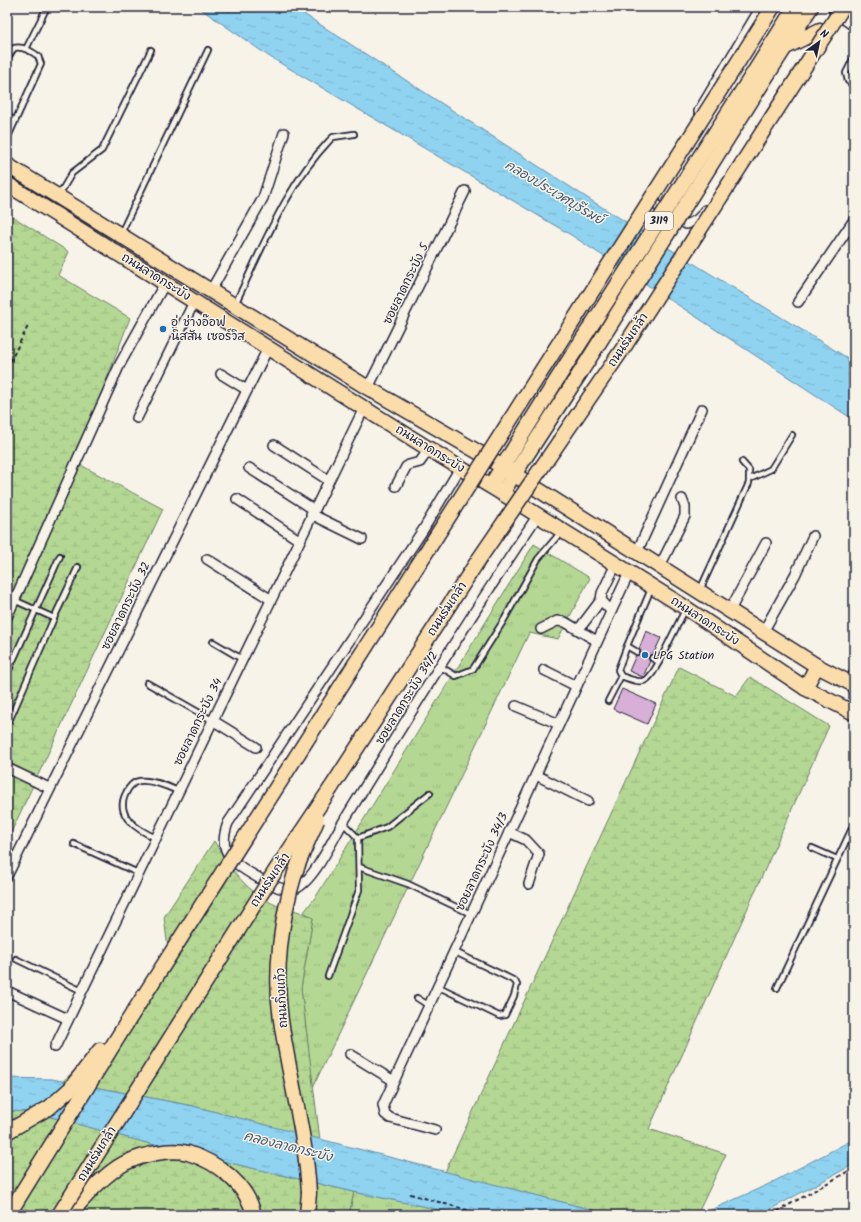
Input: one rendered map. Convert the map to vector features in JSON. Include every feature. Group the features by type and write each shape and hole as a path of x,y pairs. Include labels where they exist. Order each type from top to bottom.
{"main road":[{"path":"8,1215 126,1024 773,7"},
{"path":"776,7 779,45 820,30"},
{"name":"ถนนร่มเกล้า","path":"779,45 795,7"},
{"name":"ถนนร่มเกล้า","path":"496,489 502,467 566,365 779,45 811,7"},
{"name":"ถนนร่มเกล้า","path":"59,1215 276,870 331,788 479,559 626,344 837,8"},
{"name":"ถนนร่มเกล้า","path":"496,489 514,475 580,373 756,81"},
{"name":"ถนนลาดกระบัง","path":"7,164 210,292 502,467 817,666 852,678"},
{"name":"ถนนลาดกระบัง","path":"7,184 429,449 563,530 686,608 805,688 854,713"},
{"path":"805,688 817,666"},
{"name":"ถนนกิ่งแก้ว","path":"307,1215 309,1193 308,1161 280,1018 281,938 295,872 331,788"},
{"path":"7,1131 50,1107 70,1089 109,1039 126,1024"},
{"path":"69,1215 106,1177 125,1163 154,1152 186,1153 215,1164 237,1184 252,1204 254,1215"}],"street":[{"path":"761,7 654,186 652,196 656,205 686,224 693,223 700,217 820,30 837,8 854,26"},
{"path":"210,292 263,198 284,133"},
{"name":"ซอยลาดกระบัง 5","path":"368,388 465,191"},
{"path":"798,302 854,220"},
{"path":"7,617 120,364 165,283"},
{"path":"137,418 194,302"},
{"name":"ซอยลาดกระบัง 32","path":"7,876 49,788 268,348"},
{"path":"221,374 247,390"},
{"name":"ซอยลาดกระบัง 34","path":"55,1047 312,512 364,408"},
{"path":"637,552 702,409"},
{"path":"274,445 328,480"},
{"path":"396,486 406,467 420,462 429,449"},
{"path":"249,468 312,512 362,539"},
{"name":"ซอยลาดกระบัง 34/2","path":"460,468 418,537 228,823 224,833 223,846 227,854 236,863 282,890 292,890 309,879 538,515"},
{"path":"237,499 299,540"},
{"path":"660,566 685,516 686,507 682,499"},
{"path":"763,632 795,575 813,536"},
{"path":"730,610 766,542"},
{"path":"207,559 270,599"},
{"path":"579,629 601,600 602,593 616,564"},
{"name":"ซอยลาดกระบัง 34/3","path":"434,1130 390,1118 385,1114 383,1104 629,573"},
{"path":"601,600 611,611"},
{"path":"541,629 557,621 565,622 597,641"},
{"path":"544,670 576,686"},
{"path":"516,706 559,724"},
{"path":"212,720 256,747"},
{"path":"7,768 49,788"},
{"path":"536,775 588,801"},
{"path":"510,832 526,840 539,854 529,884"},
{"path":"7,991 68,1019"},
{"path":"350,1054 394,1081"}],"lane":[{"path":"26,49 47,7"},
{"path":"7,59 14,48 26,49 38,56 41,64 14,120 7,139"},
{"path":"58,196 72,173 102,150 151,50"},
{"path":"120,235 208,50"},
{"path":"854,57 846,73 848,81 854,86"},
{"path":"7,116 14,120"},
{"path":"234,306 277,217 297,183 328,141 334,137 354,134"},
{"path":"750,479 771,469 792,435"},
{"path":"699,591 750,479 748,470 742,462"},
{"path":"441,667 456,676 473,669 504,620 538,559 563,530"},
{"path":"7,674 60,556"},
{"path":"10,719 78,567"},
{"path":"652,587 618,670 621,676 643,683 647,681 659,662 686,608"},
{"path":"14,600 54,618"},
{"path":"213,642 242,659"},
{"path":"627,646 638,652"},
{"path":"652,658 659,662"},
{"path":"608,701 621,676"},
{"path":"147,683 212,720"},
{"path":"156,838 133,825 123,813 122,804 125,794 130,786 138,781 148,781 178,791"},
{"path":"358,838 387,827 430,793"},
{"path":"328,976 359,890 358,838 343,823"},
{"path":"777,988 854,824"},
{"path":"74,844 138,874"},
{"path":"812,848 838,859"},
{"path":"359,867 408,884 471,914"},
{"path":"437,986 499,1016 505,1015 514,996 517,985 515,981 454,951"},
{"path":"16,959 82,991"},
{"path":"417,998 428,1005"}],"path":[{"path":"7,368 28,326"},
{"path":"771,1215 854,1168"},
{"path":"410,1194 485,1215"}],"green space":[{"path":"7,213 69,252 58,275 130,318 75,462 163,509 7,841"},
{"path":"534,544 590,578 558,639 529,633 313,1087 301,988 313,918 304,912 317,895"},
{"path":"679,667 736,696 750,677 829,726 649,1129 726,1154 697,1215 612,1215 445,1172"},
{"path":"214,841 226,861 240,879 257,894 278,906 301,912 313,918 301,988 320,1140 193,1106 63,1081 126,1024 169,957 164,917"},
{"path":"7,1111 33,1112 158,1146 354,1192 350,1210 342,1215 7,1215"},
{"path":"354,1192 465,1215 374,1215 350,1210"}],"water":[{"name":"คลองประเวศบุรีรมย์","path":"198,7 293,7 592,201 854,362 854,420 571,235 270,57"},
{"name":"คลองลาดกระบัง","path":"7,1078 52,1079 193,1106 612,1215 465,1215 354,1192 158,1146 33,1112 7,1111"},
{"path":"854,1139 854,1164 760,1215 700,1215 769,1184"}],"building":[{"name":"LPG Station","path":"646,631 661,638 653,655 649,656 650,661 643,677 629,671 636,655 640,654 639,649"},
{"path":"622,689 656,704 647,724 613,709"}],"place":[{"name":"อู่ ช่างอ๊อฟ นิสสัน เซอร์วิส","path":"163,329"},
{"name":"LPG Station","path":"645,655"}]}
